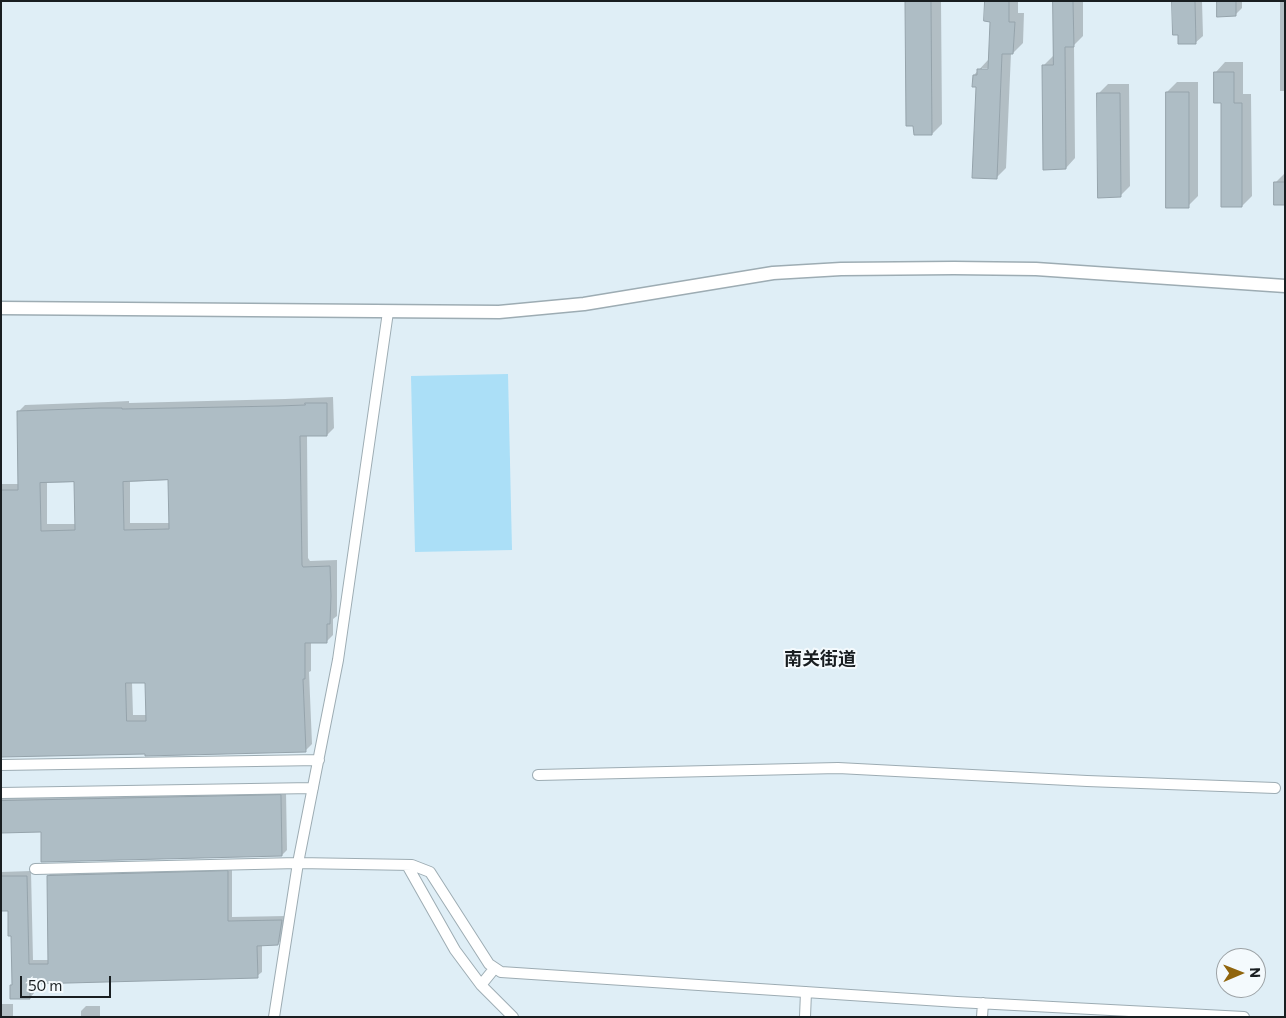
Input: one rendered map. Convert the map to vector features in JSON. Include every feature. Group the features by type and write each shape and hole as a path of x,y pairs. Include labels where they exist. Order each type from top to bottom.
{"street":[{"path":"1,308 499,312 584,304 773,273 841,269 1036,269 1285,286"},
{"path":"274,1017 298,862 338,660 388,312"},
{"path":"1,765 319,760"},
{"path":"538,775 838,768 1087,781 1275,788"},
{"path":"1,793 313,788"},
{"path":"35,869 298,862 407,865 420,867 430,872 488,964 501,972 982,1003 1244,1017"},
{"path":"407,865 455,950 481,985 513,1017"},
{"path":"481,985 494,969"},
{"path":"805,1017 806,992"},
{"path":"982,1003 982,1017"}],"shaded area":[{"path":"508,374 512,550 415,552 411,376"}],"building":[{"path":"931,1 932,135 914,135 913,126 906,126 905,2"},
{"path":"985,1 1009,1 1009,22 1015,22 1013,54 1002,54 997,179 972,178 976,87 972,87 973,75 977,75 977,69 988,69 990,22 984,21"},
{"path":"1053,1 1073,1 1074,47 1065,47 1066,169 1043,170 1042,65 1053,65"},
{"path":"1172,1 1195,1 1196,44 1178,44 1178,35 1173,35"},
{"path":"1217,1 1236,1 1236,16 1217,17"},
{"path":"1214,72 1234,72 1234,103 1242,103 1242,207 1221,207 1221,103 1214,103"},
{"path":"1166,92 1189,92 1189,208 1166,208"},
{"path":"1097,93 1120,93 1121,197 1098,198"},
{"path":"1274,182 1285,182 1285,205 1274,205"},
{"path":"305,403 327,403 327,436 300,436 302,565 303,567 330,566 331,596 330,624 327,624 327,643 305,643 305,679 303,679 306,752 1,757 1,490 18,490 17,411 305,405","holes":["168,480 169,529 124,530 123,482","74,482 75,530 41,531 40,483","126,683 145,683 146,721 127,721"]},
{"path":"281,795 282,856 41,862 41,832 1,833 1,801"},
{"path":"228,871 228,921 282,920 278,945 257,946 258,978 30,984 30,999 10,999 10,985 12,985 11,936 8,936 8,911 1,911 1,876 27,876 29,964 48,964 47,876"}],"district":[{"name":"南关街道","path":"820,659"}]}
